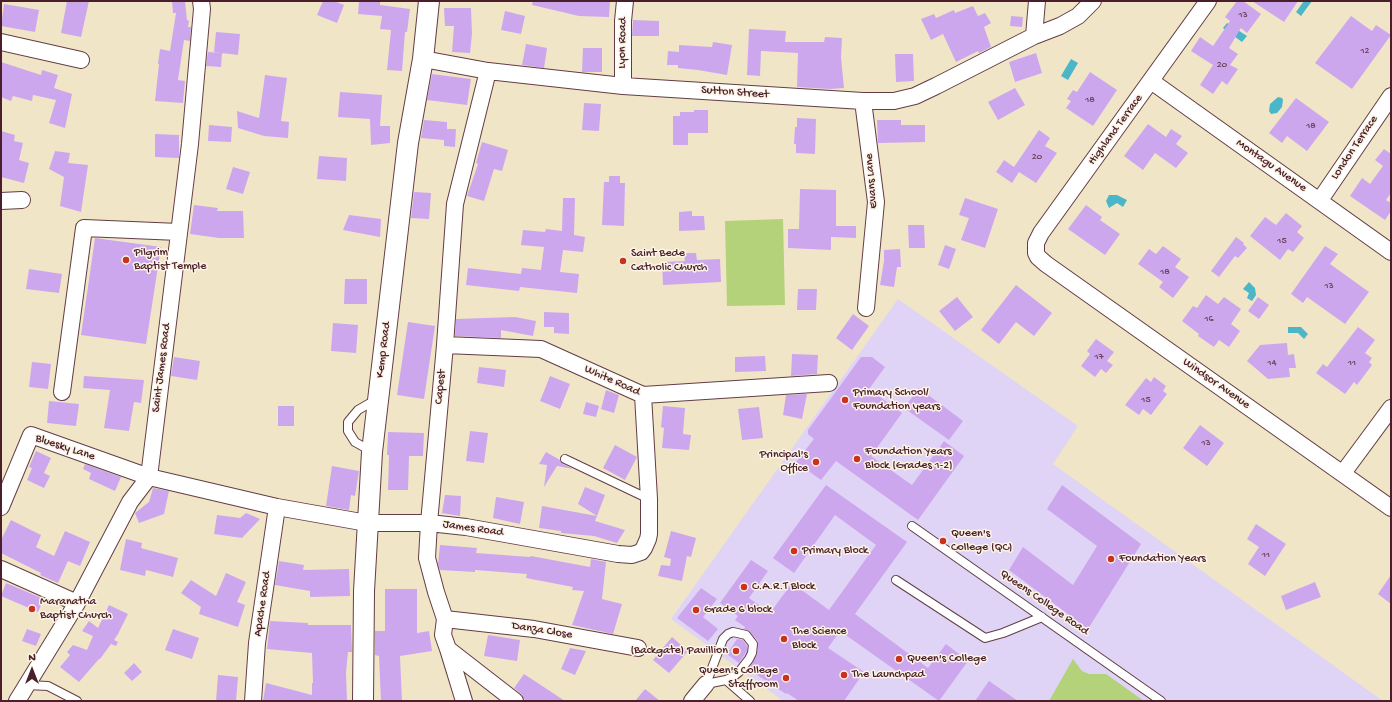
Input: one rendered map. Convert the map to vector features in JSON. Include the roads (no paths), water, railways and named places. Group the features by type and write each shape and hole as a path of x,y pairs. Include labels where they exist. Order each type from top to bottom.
{"street":[{"name":"Saint James Road","path":"149,477 190,144 202,9 201,1"},
{"name":"Kemp Road","path":"363,701 364,591 372,452 408,143 423,59 428,1"},
{"name":"Lyon Road","path":"623,86 623,21 625,1"},
{"path":"1034,36 1036,1"},
{"name":"Sutton Street","path":"423,59 488,71 623,86 863,101 894,101 915,96 1034,36 1060,26 1078,16 1093,1"},
{"name":"Highland Terrace","path":"1042,261 1038,257 1035,250 1038,238 1208,1"},
{"path":"1,42 81,60"},
{"name":"Capest","path":"464,701 443,635 445,619 427,558 455,204 488,71"},
{"name":"Montagu Avenue","path":"1151,82 1320,200 1391,252"},
{"name":"London Terrace","path":"1320,200 1391,96"},
{"name":"Evans Lane","path":"863,101 876,202 866,308"},
{"path":"1,201 22,200"},
{"path":"62,392 84,228 179,232"},
{"name":"Windsor Avenue","path":"1042,261 1391,508"},
{"name":"White Road","path":"445,345 541,349 642,395 829,384"},
{"name":"James Road","path":"149,477 277,507 367,523 429,523 466,527 618,554 632,555 641,552 648,539 649,499 642,395"},
{"path":"1343,473 1391,408"},
{"name":"Bluesky Lane","path":"1,506 31,436 149,477"},
{"path":"17,701 77,604 130,502 149,477"},
{"name":"Apache Road","path":"253,701 257,643 277,507"},
{"path":"1,569 77,604"},
{"name":"Danza Close","path":"445,619 534,629 638,648"},
{"path":"448,648 515,701"},
{"path":"692,701 706,684"}],"lane":[{"path":"372,452 355,442 348,430 348,422 358,410 379,398"},
{"path":"565,458 649,499"},
{"name":"Queens College Road","path":"912,526 1161,701"},
{"path":"896,580 985,638 1003,633 1042,617"},
{"path":"733,632 740,632 746,635 752,644 752,653 739,672 726,680 706,684 722,639 733,632"},
{"path":"726,680 750,701"},
{"path":"27,686 48,686 77,701"}],"water":[{"path":"1304,1 1312,1 1301,16 1296,12"},
{"path":"1227,23 1247,36 1242,42 1223,28"},
{"path":"1071,59 1078,63 1068,80 1061,76"},
{"path":"1278,97 1282,98 1283,100 1282,107 1277,113 1271,114 1269,111 1270,104"},
{"path":"1109,195 1117,195 1127,200 1123,207 1117,203 1109,208 1106,201"},
{"path":"1249,282 1255,288 1256,295 1252,301 1247,298 1249,293 1243,289"},
{"path":"1288,327 1301,327 1308,334 1304,339 1298,333 1288,333"}],"place":[{"name":"Pilgrim Baptist Temple","path":"126,260"},
{"name":"Saint Bede Catholic Church","path":"623,261"},
{"name":"Primary School/ Foundation years","path":"845,400"},
{"name":"Foundation Years Block (Grades 1-2)","path":"857,459"},
{"name":"Principal's Office","path":"816,462"},
{"name":"Queen's College (QC)","path":"943,541"},
{"name":"Primary Block","path":"794,551"},
{"name":"Foundation Years","path":"1111,559"},
{"name":"C.A.R.T Block","path":"744,587"},
{"name":"Maranatha Baptist Church","path":"32,609"},
{"name":"Grade 6 block","path":"696,610"},
{"name":"The Science Block","path":"784,639"},
{"name":"(Backgate) Pavillion","path":"736,651"},
{"name":"Queen's College","path":"899,659"},
{"name":"The Launchpad","path":"844,675"},
{"name":"Queen's College Staffroom","path":"786,678"}]}
